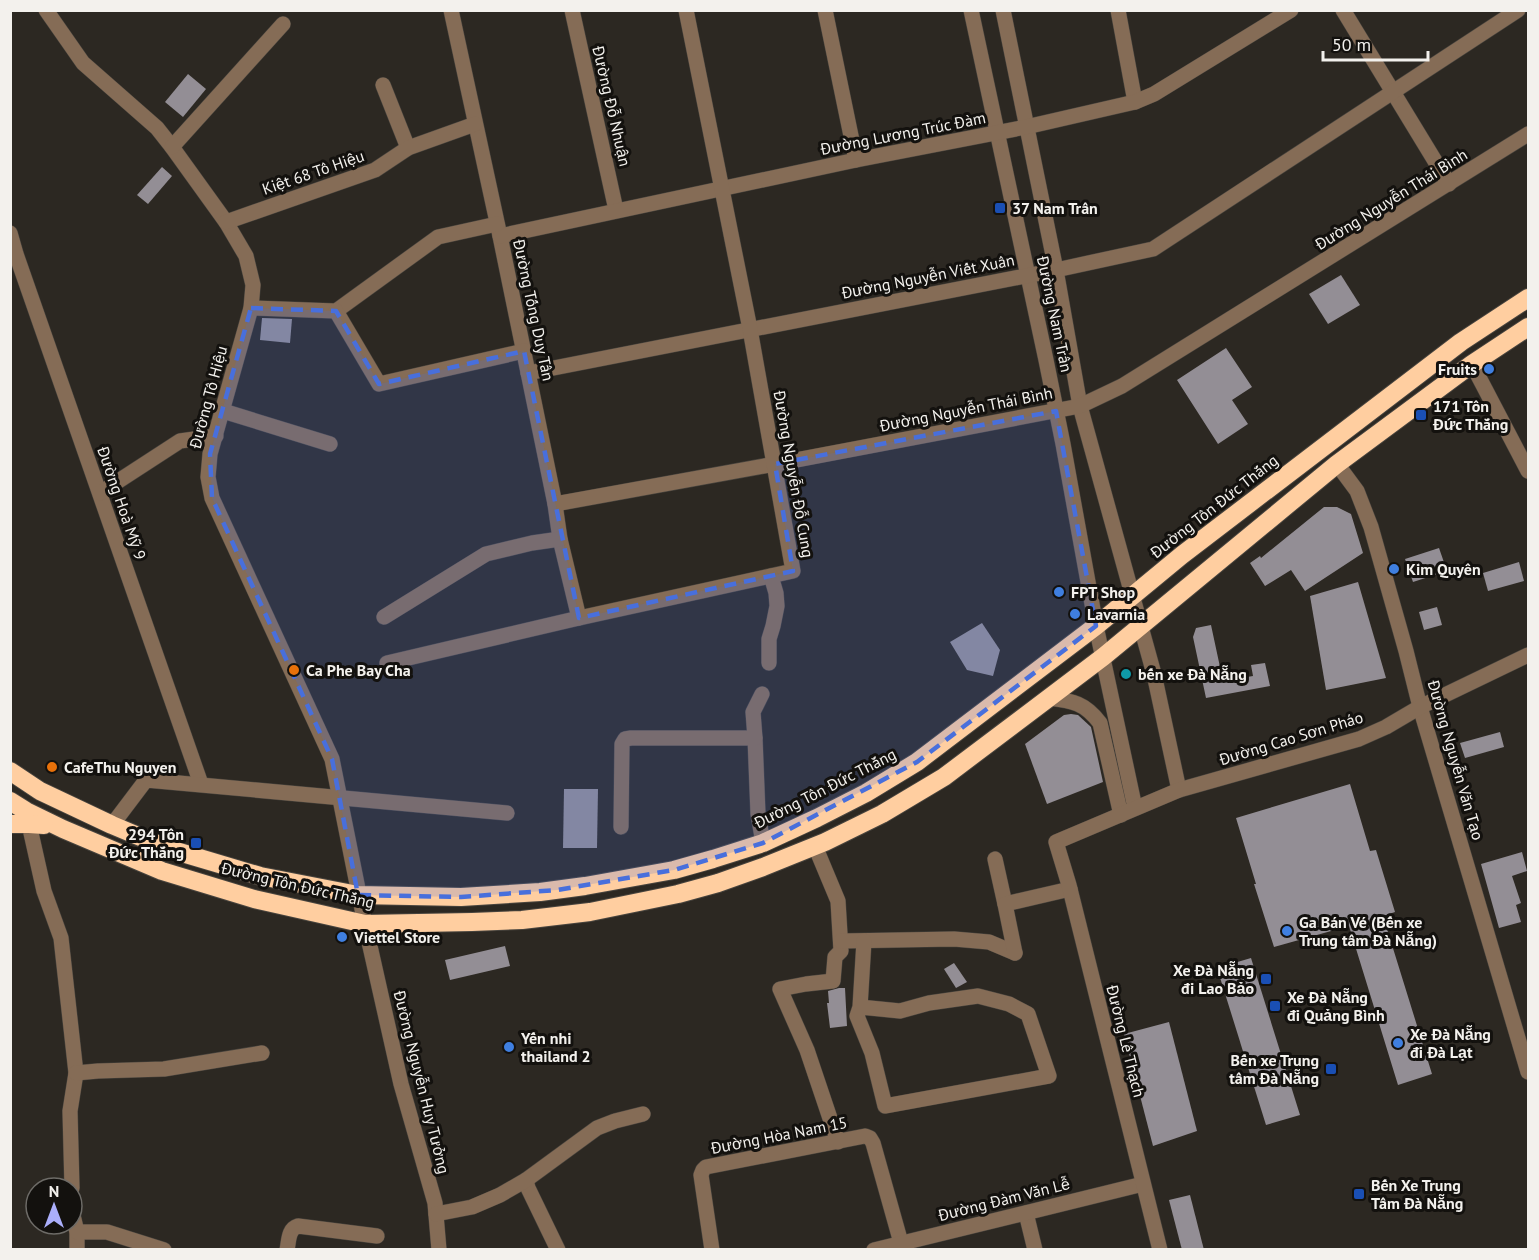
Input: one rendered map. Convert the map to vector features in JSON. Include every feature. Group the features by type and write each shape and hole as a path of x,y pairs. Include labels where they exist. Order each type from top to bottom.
{"highway":[{"name":"Đường Tôn Đức Thắng","path":"10,771 40,791 169,849 260,876 358,895 500,896 585,886 674,870 763,843 856,798 917,762 1096,626 1182,555 1461,342 1528,298"},
{"name":"Đường Tôn Đức Thắng","path":"10,801 26,812 162,871 254,898 365,924 515,920 590,912 678,894 718,883 815,846 882,814 944,777 1141,626 1337,464 1473,364 1528,327"},
{"path":"10,824 63,829"},
{"path":"585,886 590,912"}],"street":[{"name":"Đường Tô Hiệu","path":"46,10 83,63 157,128 226,222 246,256 253,285 252,308 210,454 208,477 212,498 332,759 358,895"},
{"name":"Đường Tống Duy Tân","path":"451,10 524,351 560,539 579,618"},
{"name":"Đường Đỗ Nhuận","path":"572,10 616,210"},
{"name":"Đường Nguyễn Đỗ Cung","path":"387,663 793,571 750,329 686,10"},
{"path":"825,10 856,160"},
{"name":"Đường Nam Trân","path":"972,10 1056,411 1102,657"},
{"name":"Đường Nam Trân","path":"1003,10 1056,270 1080,406 1141,626"},
{"path":"1118,10 1135,102"},
{"name":"Đường Lương Trúc Đàm","path":"336,311 438,237 498,230 616,210 1026,127 1135,102 1154,94 1291,10"},
{"path":"1343,10 1449,184"},
{"name":"Đường Nguyễn Viết Xuân","path":"528,373 1153,249 1518,10"},
{"path":"172,147 283,24"},
{"path":"383,84 408,148"},
{"name":"Kiệt 68 Tô Hiệu","path":"226,222 375,170 408,148 475,124"},
{"name":"Đường Nguyễn Thái Bình","path":"555,504 1080,406 1122,386 1528,134"},
{"name":"Đường Hoà Mỹ 9","path":"10,233 201,784"},
{"path":"252,308 336,311 380,384 524,351"},
{"path":"1473,364 1528,471"},
{"path":"223,411 330,444"},
{"path":"100,493 180,441 216,436"},
{"name":"Đường Nguyễn Văn Tạo","path":"1337,464 1357,491 1371,527 1420,707 1527,1064"},
{"path":"384,617 486,554 560,539"},
{"path":"769,663 769,639 777,606 771,576"},
{"path":"1141,626 1154,674 1179,790"},
{"name":"Đường Cao Sơn Pháo","path":"1056,842 1179,790 1359,739 1528,655"},
{"path":"1102,657 1128,812"},
{"path":"762,694 753,712 758,814 763,843"},
{"path":"1049,698 1071,700 1081,704 1101,723 1128,812"},
{"path":"621,827 622,744 625,739 755,738"},
{"path":"112,825 146,780 507,813"},
{"path":"29,824 44,891 61,938 76,1073 70,1111 72,1176"},
{"name":"Đường Lê Thạch","path":"1056,842 1070,889 1160,1250"},
{"path":"815,846 838,901 841,951 835,957 833,981 780,989 807,1050 838,1142"},
{"path":"841,942 943,939 989,942 1015,953 995,859"},
{"path":"1005,904 1070,889"},
{"name":"Đường Nguyễn Huy Tưởng","path":"358,895 401,1084 435,1203 439,1250"},
{"path":"860,1007 900,1011 929,1003 978,996 1009,1004 1028,1014 1049,1076 885,1106 872,1053 857,1016 860,1007 864,941"},
{"path":"76,1073 164,1069 262,1053"},
{"path":"436,1214 462,1210 501,1195 526,1180 597,1128 615,1120 643,1114"},
{"name":"Đường Hòa Nam 15","path":"712,1250 701,1175 702,1170 706,1167 865,1136 873,1143 902,1246"},
{"path":"526,1180 558,1250"},
{"name":"Đường Đàm Văn Lễ","path":"874,1250 902,1246 1143,1184"},
{"path":"1026,1213 1035,1250"},
{"path":"287,1250 291,1232 294,1227 298,1226 377,1236"},
{"path":"84,1232 108,1232 164,1250"}],"highlighted area":[{"path":"251,308 336,311 379,384 524,351 579,618 793,571 775,464 1056,411 1096,626 917,762 763,843 674,870 557,890 461,897 358,895 332,759 212,498 210,454"}],"building":[{"path":"188,74 206,89 183,117 165,102"},
{"path":"162,167 172,176 148,204 137,195"},
{"path":"1341,275 1360,305 1328,324 1309,294"},
{"path":"262,318 292,319 290,343 260,340"},
{"path":"1226,348 1252,387 1232,400 1248,424 1218,444 1177,380"},
{"path":"1324,507 1337,507 1351,514 1363,553 1305,591 1291,570 1265,586 1250,563 1260,556 1261,558"},
{"path":"1439,548 1447,571 1413,582 1405,559"},
{"path":"1519,562 1524,581 1488,591 1483,573"},
{"path":"1358,582 1386,678 1326,690 1310,596"},
{"path":"1437,607 1442,625 1424,630 1419,612"},
{"path":"982,623 1000,650 993,676 967,670 950,642"},
{"path":"1211,625 1223,681 1253,676 1251,665 1265,663 1270,686 1206,698 1193,637 1196,628"},
{"path":"1064,715 1078,715 1091,727 1103,782 1047,804 1025,744"},
{"path":"1500,732 1504,747 1465,758 1460,743"},
{"path":"1350,784 1370,851 1376,850 1395,912 1383,916 1432,1074 1398,1085 1349,926 1274,947 1236,818"},
{"path":"564,789 598,789 597,848 563,848"},
{"path":"1522,852 1527,871 1512,876 1521,903 1516,905 1521,922 1499,928 1481,864"},
{"path":"505,946 510,966 450,980 445,960"},
{"path":"1251,958 1300,1115 1266,1125 1217,968"},
{"path":"954,963 967,982 956,988 944,969"},
{"path":"845,988 847,1026 830,1028 828,991"},
{"path":"1169,1022 1197,1131 1153,1146 1124,1034"},
{"path":"1190,1195 1204,1250 1182,1250 1169,1200"}],"place":[{"name":"37 Nam Trân","path":"1000,208"},
{"name":"Fruits","path":"1489,369"},
{"name":"171 Tôn Đức Thắng","path":"1421,415"},
{"name":"Kim Quyên","path":"1394,569"},
{"name":"FPT Shop","path":"1059,592"},
{"name":"Lavarnia","path":"1075,614"},
{"name":"Ca Phe Bay Cha","path":"294,670"},
{"name":"bến xe Đà Nẵng","path":"1126,674"},
{"name":"CafeThu Nguyen","path":"52,767"},
{"name":"294 Tôn Đức Thắng","path":"196,843"},
{"name":"Ga Bán Vé (Bến xe Trung tâm Đà Nẵng)","path":"1287,931"},
{"name":"Viettel Store","path":"342,937"},
{"name":"Xe Đà Nẵng đi Lao Bảo","path":"1266,979"},
{"name":"Xe Đà Nẵng đi Quảng Bình","path":"1275,1006"},
{"name":"Xe Đà Nẵng đi Đà Lạt","path":"1398,1043"},
{"name":"Yến nhi thailand 2","path":"509,1047"},
{"name":"Bến xe Trung tâm Đà Nẵng","path":"1331,1069"},
{"name":"Bến Xe Trung Tâm Đà Nẵng","path":"1359,1194"}]}
